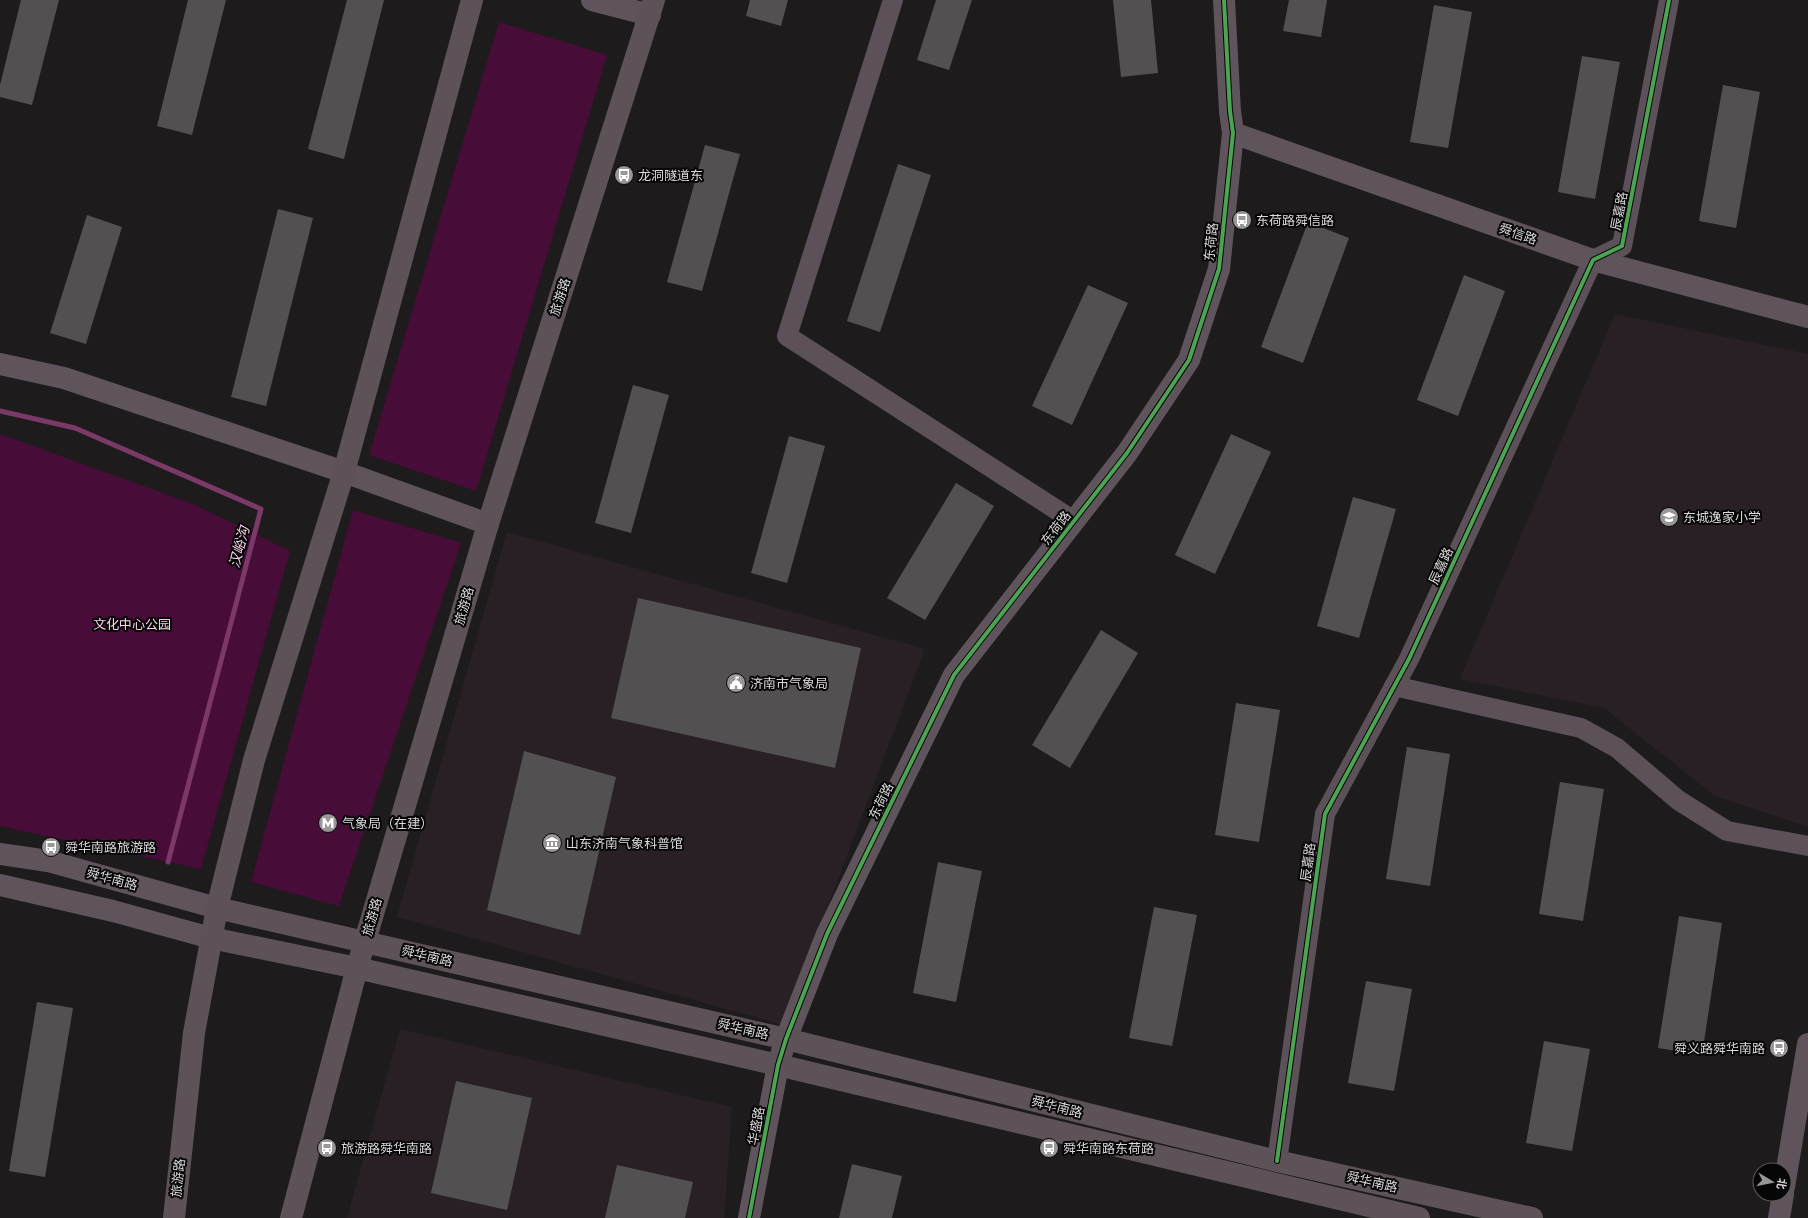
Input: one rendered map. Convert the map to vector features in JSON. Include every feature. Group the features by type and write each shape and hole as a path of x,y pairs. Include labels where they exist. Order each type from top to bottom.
{"main road":[{"name":"旅游路","path":"174,1218 194,1033 217,908 254,760 344,472 472,0"},
{"name":"旅游路","path":"291,1218 357,968 488,524 652,8"},
{"name":"舜华南路","path":"217,908 786,1039 1277,1161 1532,1218"},
{"name":"舜华南路","path":"211,938 357,968 778,1065 1419,1218"}],"street":[{"path":"592,0 652,8"},
{"path":"893,0 787,336 1074,521"},
{"name":"东荷路","path":"786,1039 827,934 954,675 1127,453 1189,360 1219,269 1233,133 1230,111 1224,0"},
{"name":"辰嘉路","path":"1277,1161 1325,814 1409,659 1593,260 1622,246 1669,0"},
{"name":"舜信路","path":"1233,133 1593,260 1808,317"},
{"path":"0,364 64,378 344,472 488,524"},
{"path":"1394,686 1582,728 1617,748 1678,800 1727,831 1808,846"},
{"name":"舜华南路","path":"0,854 48,862 217,908"},
{"name":"舜华南路","path":"0,885 113,911 211,938"},
{"name":"华盛路","path":"748,1218 778,1065 786,1039"},
{"path":"1788,1162 1808,1044"},
{"path":"1779,1218 1782,1202"}],"shaded area":[{"name":"东城逸家小学","path":"1615,314 1808,354 1808,827 1715,796 1604,708 1460,679"},
{"path":"507,532 925,649 783,1025 397,917"},
{"path":"400,1029 732,1107 724,1218 347,1218"}],"green space":[{"path":"499,22 607,55 476,491 369,455"},
{"name":"文化中心公园","path":"0,434 193,504 290,551 201,869 0,826"},
{"path":"353,510 461,543 339,906 251,882"}],"building":[{"path":"21,0 59,0 32,105 0,97 0,85"},
{"path":"188,0 226,0 192,135 157,126"},
{"path":"347,0 384,0 344,159 308,149"},
{"path":"750,0 788,0 781,26 746,16"},
{"path":"936,0 972,0 949,70 917,60"},
{"path":"1113,0 1151,0 1158,73 1121,77"},
{"path":"1289,0 1327,0 1321,37 1283,31"},
{"path":"1434,5 1472,12 1448,148 1410,142"},
{"path":"1582,56 1620,62 1595,199 1558,192"},
{"path":"1723,85 1760,92 1736,228 1699,221"},
{"path":"705,145 740,154 702,291 667,282"},
{"path":"898,164 931,175 880,332 847,321"},
{"path":"278,209 313,218 266,406 231,397"},
{"path":"87,215 122,227 86,344 50,333"},
{"path":"1308,222 1349,238 1303,363 1261,347"},
{"path":"1464,275 1505,291 1458,416 1417,400"},
{"path":"1088,285 1128,303 1072,425 1032,406"},
{"path":"633,385 669,395 631,533 595,523"},
{"path":"1231,434 1271,452 1215,574 1175,555"},
{"path":"789,436 825,446 787,583 751,573"},
{"path":"956,483 994,506 925,620 887,598"},
{"path":"1353,497 1396,509 1359,638 1317,626"},
{"name":"济南市气象局","path":"638,598 861,648 835,768 611,718"},
{"path":"1101,630 1138,653 1070,768 1032,745"},
{"path":"1236,703 1280,710 1259,842 1215,835"},
{"path":"1407,747 1450,754 1430,886 1386,879"},
{"name":"山东济南气象科普馆","path":"524,751 616,777 580,935 487,910"},
{"path":"1560,782 1604,789 1583,921 1539,914"},
{"path":"938,862 982,871 956,1002 913,993"},
{"path":"1154,907 1197,915 1172,1046 1129,1038"},
{"path":"1679,916 1722,923 1702,1055 1658,1048"},
{"path":"1366,981 1412,989 1394,1091 1348,1083"},
{"path":"37,1002 73,1008 45,1177 9,1171"},
{"path":"1544,1041 1590,1049 1572,1151 1526,1143"},
{"path":"456,1081 532,1098 507,1210 431,1193"},
{"path":"852,1164 902,1176 892,1218 839,1218"},
{"path":"617,1165 693,1182 685,1218 605,1218"}],"waterway":[{"name":"汉峪沟","path":"0,411 75,428 261,509 168,862"}],"cycle path":[{"path":"749,1218 778,1065 786,1039 827,934 954,675 1127,453 1189,360 1219,269 1233,133 1230,111 1224,0"},
{"path":"1277,1161 1325,814 1409,659 1593,260 1622,246 1669,0"}],"place":[{"name":"龙洞隧道东","path":"624,175"},
{"name":"东荷路舜信路","path":"1242,220"},
{"name":"东城逸家小学","path":"1669,517"},
{"name":"济南市气象局","path":"736,683"},
{"name":"气象局（在建）","path":"328,823"},
{"name":"山东济南气象科普馆","path":"552,843"},
{"name":"舜华南路旅游路","path":"51,847"},
{"name":"舜义路舜华南路","path":"1779,1048"},
{"name":"旅游路舜华南路","path":"327,1148"},
{"name":"舜华南路东荷路","path":"1049,1148"}]}
